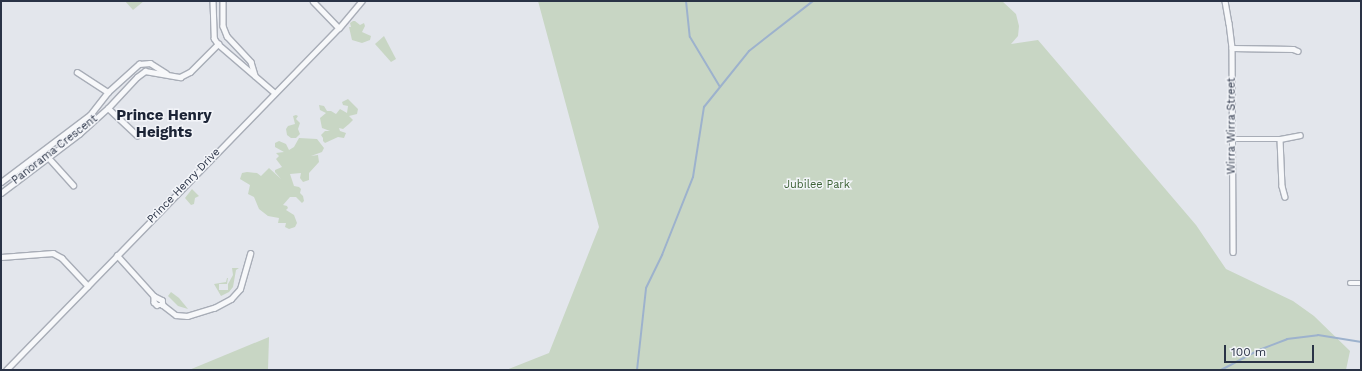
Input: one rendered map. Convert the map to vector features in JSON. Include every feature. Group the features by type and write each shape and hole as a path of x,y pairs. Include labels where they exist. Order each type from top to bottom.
{"street":[{"path":"213,1 214,38 218,44 275,92"},
{"path":"223,1 223,26 227,36 251,62 255,75"},
{"path":"313,1 339,28"},
{"name":"Prince Henry Drive","path":"6,370 275,92 339,28 362,1"},
{"name":"Wirra Wirra Street","path":"1225,1 1230,23 1232,48 1233,252"},
{"name":"Panorama Crescent","path":"1,193 79,134 108,108 137,77 145,71 166,73 180,77 190,72 218,44"},
{"path":"1232,48 1293,49 1298,51"},
{"name":"Panorama Crescent","path":"1,182 90,115 108,92 139,64 144,63 157,65 166,73"},
{"path":"77,72 108,92"},
{"path":"108,108 136,135"},
{"path":"1232,139 1280,139 1300,135"},
{"path":"1280,139 1282,186 1284,197"},
{"path":"48,157 73,185"},
{"path":"1,257 53,253 62,258 88,286"},
{"path":"117,255 154,296 162,300 162,305 176,315 187,316 214,308 231,299 240,289 250,253"},
{"path":"1350,283 1361,283"}],"green space":[{"path":"125,1 144,1 133,10"},
{"name":"Jubilee Park","path":"538,1 1002,1 1016,14 1019,26 1018,36 1011,44 1038,40 1196,225 1226,269 1293,301 1314,316 1350,351 1346,370 506,370 549,353 599,227"},
{"path":"353,21 360,25 364,23 365,26 362,32 371,36 370,40 362,43 352,40 349,27 351,27 350,23"},
{"path":"384,36 396,59 391,62 375,44"},
{"path":"348,99 358,109 357,114 349,116 353,120 343,129 339,128 340,131 346,133 344,138 338,137 325,143 321,135 325,131 330,131 322,128 320,118 326,113 320,110 319,105 324,106 327,111 331,111 336,114 340,109 347,113 348,106 343,105 342,102"},
{"path":"293,116 298,116 296,119 300,123 298,129 300,134 296,138 291,138 287,135 286,129 288,126 295,124"},
{"path":"299,138 317,139 324,148 322,152 311,156 318,155 319,162 309,173 309,180 303,182 300,178 301,173 290,174 294,186 301,189 300,193 303,196 304,201 302,203 296,197 290,197 283,205 287,206 288,208 286,210 294,215 297,223 295,227 289,229 285,227 286,223 278,223 279,218 268,216 259,209 254,197 248,194 250,185 240,179 242,173 257,173 261,176 269,168 281,179 275,172 275,170 282,167 276,159 279,156 276,153 284,152 275,147 275,143 279,141 286,144 289,150 294,147"},
{"path":"192,189 199,196 195,198 194,204 191,205 185,198"},
{"path":"232,268 239,268 236,270 233,287 229,292 221,296 214,284 226,282 228,278 227,284 219,284 219,290 228,290 228,284 233,275"},
{"path":"171,292 179,298 188,309 178,306 168,296"},
{"path":"269,337 268,370 189,370"}],"waterway":[{"path":"686,1 690,37 720,87"},
{"path":"637,370 646,288 662,255 693,177 704,107 749,51 813,1"},
{"path":"1221,370 1259,350 1287,339 1318,335 1361,342"}],"district":[{"name":"Prince Henry Heights","path":"164,124"}]}
